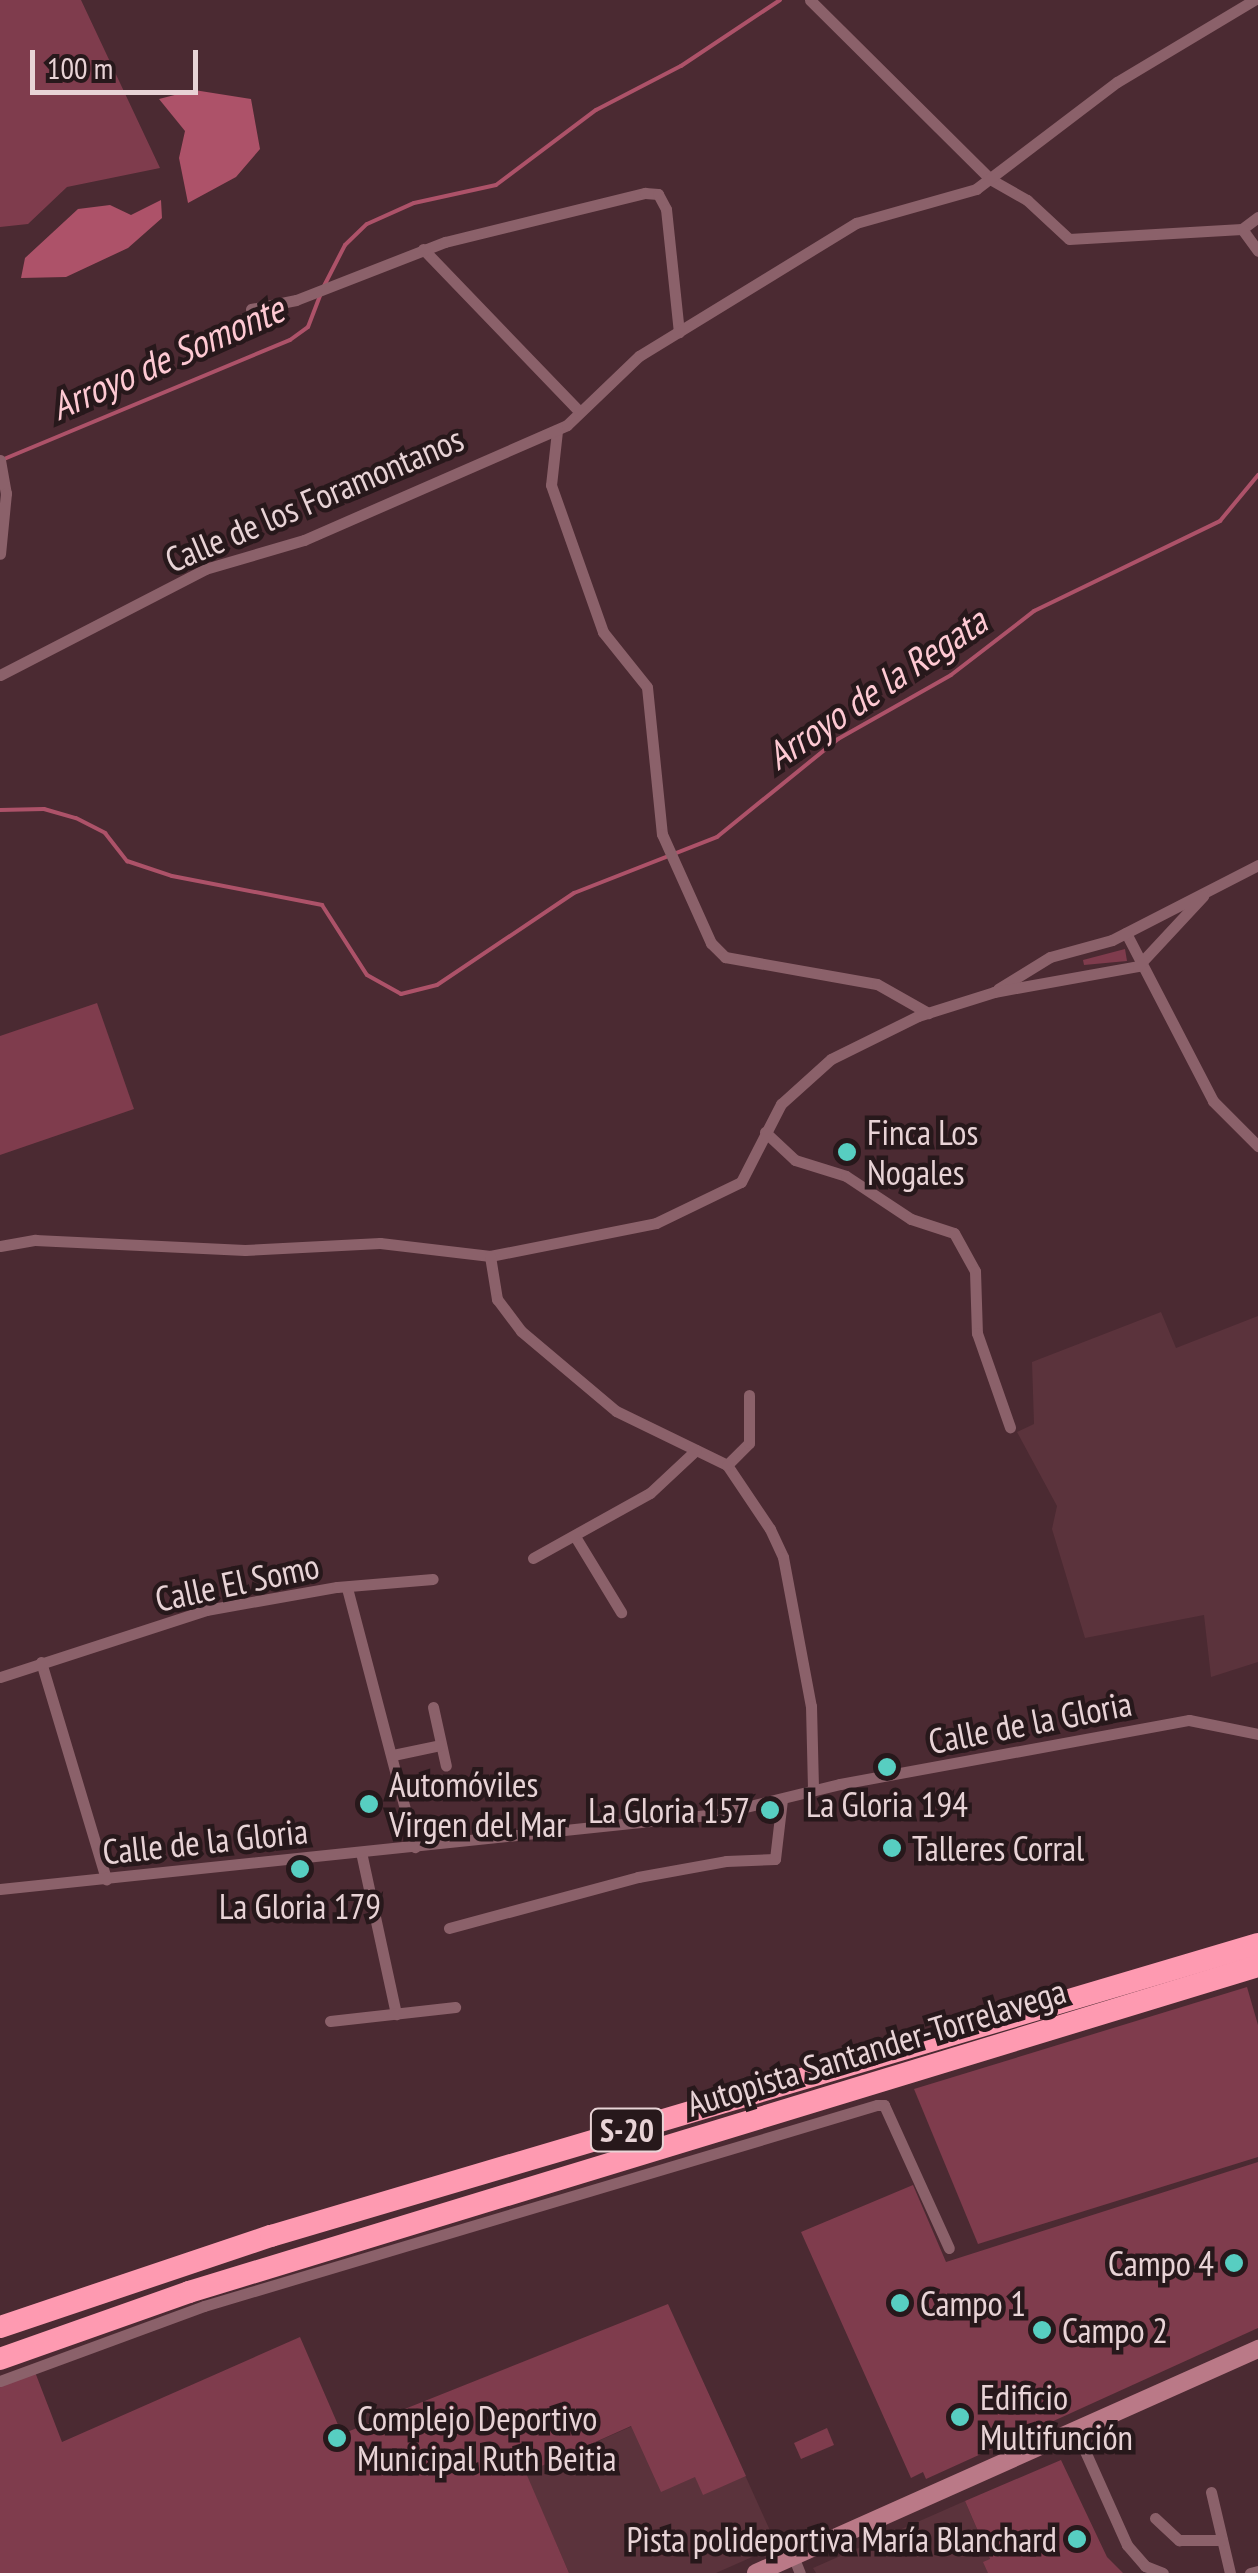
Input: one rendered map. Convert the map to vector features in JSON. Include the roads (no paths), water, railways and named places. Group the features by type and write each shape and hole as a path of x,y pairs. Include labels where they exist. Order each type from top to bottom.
{"highway":[{"name":"Autopista Santander-Torrelavega","path":"0,2327 272,2236 1258,1944"},
{"name":"Autopista Santander-Torrelavega","path":"0,2359 189,2292 1258,1966"}],"main road":[{"path":"756,2573 797,2564 1076,2430 1258,2349"}],"street":[{"path":"810,0 990,179 1027,200 1058,233 1082,242 1150,230 1242,229 1258,217"},
{"name":"Calle de los Foramontanos","path":"0,675 206,569 304,540 556,431 639,356 856,224 960,195 990,179 1117,82 1254,0"},
{"path":"251,308 296,300 423,249 658,194 666,209 679,332"},
{"path":"1242,229 1258,251"},
{"path":"423,249 579,412"},
{"path":"556,431 556,500 603,632 648,687 653,793 672,856 711,943 724,957 877,984 928,1012"},
{"path":"0,554 2,464"},
{"path":"994,992 1050,957 1126,932 1258,865"},
{"path":"0,1246 35,1240 245,1250 380,1243 490,1256 656,1223 713,1200 748,1174 765,1132 812,1071 928,1012 994,992 1051,985 1144,960 1203,896"},
{"path":"1126,932 1144,960 1212,1101 1258,1146"},
{"path":"765,1132 795,1160 846,1176 911,1219 954,1233 975,1271 977,1333 1010,1427"},
{"path":"490,1256 498,1299 520,1330 616,1411 726,1464 783,1557 812,1706 813,1790"},
{"path":"726,1464 749,1443 749,1395"},
{"path":"533,1558 576,1538 650,1492 696,1450"},
{"path":"576,1538 621,1612"},
{"name":"Calle El Somo","path":"0,1677 206,1610 433,1579"},
{"path":"348,1588 415,1846"},
{"path":"41,1662 106,1879"},
{"path":"433,1707 446,1766"},
{"name":"Calle de la Gloria","path":"0,1889 704,1816 813,1790 1189,1720 1258,1734"},
{"path":"393,1756 440,1745"},
{"path":"449,1928 638,1877 726,1860 775,1860 782,1799"},
{"path":"361,1852 396,2014"},
{"path":"330,2021 455,2007"},
{"path":"0,2381 204,2306 877,2104 884,2105 949,2248"},
{"path":"1076,2430 1127,2545 1145,2566 1164,2573"},
{"path":"1211,2492 1230,2573"},
{"path":"1155,2518 1179,2540 1222,2540"},
{"path":"1250,2573 1258,2572"}],"waterway":[{"name":"Arroyo de Somonte","path":"324,286 345,245 367,224 414,203 496,185 596,110 681,66 780,0"},
{"name":"Arroyo de Somonte","path":"4,459 290,340 308,327 320,295"},
{"name":"Arroyo de la Regata","path":"0,810 44,809 76,818 105,833 127,861 172,876 322,905 367,975 401,994 437,985 574,893 717,837 838,739 951,675 1034,611 1220,521 1258,475"}],"place":[{"name":"Finca Los Nogales","path":"847,1152"},
{"name":"La Gloria 194","path":"887,1767"},
{"name":"Automóviles Virgen del Mar","path":"369,1804"},
{"name":"La Gloria 157","path":"770,1810"},
{"name":"Talleres Corral","path":"892,1848"},
{"name":"La Gloria 179","path":"300,1869"},
{"name":"Campo 4","path":"1234,2263"},
{"name":"Campo 1","path":"900,2303"},
{"name":"Campo 2","path":"1042,2330"},
{"name":"Edificio Multifunción","path":"960,2417"},
{"name":"Complejo Deportivo Municipal Ruth Beitia","path":"337,2438"},
{"name":"Pista polideportiva María Blanchard","path":"1077,2539"}]}
